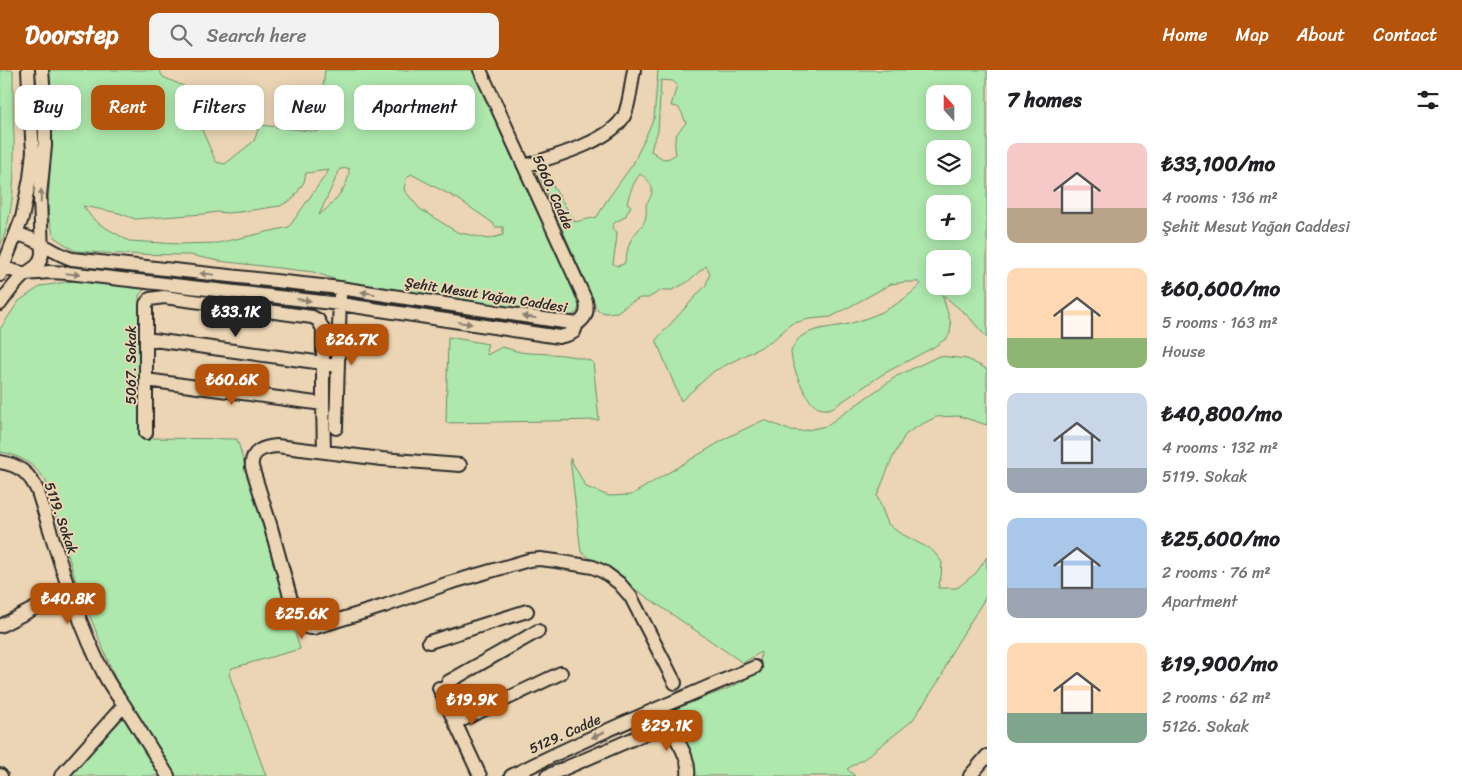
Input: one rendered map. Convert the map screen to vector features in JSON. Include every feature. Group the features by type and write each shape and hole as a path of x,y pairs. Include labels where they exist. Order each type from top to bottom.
{"street":[{"path":"25,274 2,272 17,234 26,202 32,151 28,70"},
{"path":"0,304 8,292 25,274 33,270 40,262 42,254 40,196 45,146 45,108 42,70"},
{"name":"5060. Cadde","path":"480,70 586,301 586,316 577,324"},
{"path":"525,166 569,151 612,130 624,115 634,70"},
{"name":"Şehit Mesut Yağan Caddesi","path":"17,234 32,238 56,253 72,259 340,288 577,324 574,332 559,337 340,304 68,273 25,274"},
{"path":"336,428 340,288"},
{"name":"5067. Sokak","path":"146,433 146,304 150,299 164,297 312,317 318,320 323,329 323,363"},
{"path":"146,339 323,363 338,367"},
{"path":"323,363 324,452"},
{"path":"146,380 322,404"},
{"path":"460,465 382,459 270,446 257,452 251,462 252,467 293,607 301,624 313,628 449,583 529,560 556,561 593,567 614,579 624,588 631,597 675,683"},
{"name":"5119. Sokak","path":"0,462 17,467 34,481 70,590 93,650 106,677 168,776"},
{"path":"0,626 70,590"},
{"path":"429,642 527,611"},
{"path":"480,776 444,685 538,631"},
{"name":"5129. Cadde","path":"511,776 659,708 755,668"},
{"path":"464,719 561,673"},
{"path":"61,776 124,705"},
{"path":"659,708 686,759 688,776"},
{"path":"547,776 667,724"},
{"path":"970,776 987,756"}],"green space":[{"path":"0,70 13,70 14,180 9,220 0,246"},
{"path":"46,70 159,70 163,77 181,85 175,85 175,130 202,130 216,162 225,164 254,141 258,130 264,130 264,125 274,127 274,130 318,132 318,130 344,130 344,85 323,85 325,70 473,70 563,266 579,306 574,314 563,317 352,285 313,272 219,261 190,255 75,251 54,237 48,214 50,130 81,130 81,85 47,85","holes":["349,168 349,174 340,194 319,215 340,169","329,170 289,227 218,243 179,244 129,241 93,219 83,206 119,213 135,219 239,212 280,206 293,199 304,182 306,173","411,174 458,199 493,223 495,227 503,227 503,235 488,239 457,232 420,209 404,190 406,179"]},
{"path":"658,70 987,70 987,338 969,317 943,295 971,295 971,250 926,250 926,295 942,295 951,324 950,333 947,338 934,347 883,374 834,407 829,409 820,408 811,401 803,388 793,364 791,351 796,343 802,336 814,330 849,324 882,312 898,303 921,284 919,282 905,282 891,284 831,317 809,319 791,324 771,342 714,371 681,401 656,340 706,285 710,273 706,266 686,283 672,290 662,290 648,298 640,298 617,312 606,313 598,311 539,176 542,168 575,222 597,217 633,164 654,118","holes":["661,80 673,81 677,85 671,106 678,107 686,123 679,130 676,137 676,154 670,158 663,159 651,151 658,131","640,174 648,180 652,188 651,195 646,204 646,217 643,225 630,243 624,264 617,266 613,264 617,232 612,228 614,223 625,217 631,206 627,203 635,181"]},
{"path":"80,280 147,287 139,295 142,432 147,438 237,439 300,649 232,668 229,674 266,776 173,776 115,678 76,582 46,481 26,461 14,455 0,452 0,329 19,301 41,286"},
{"path":"448,337 488,344 486,349 487,355 502,347 519,352 569,356 593,362 599,420 446,423"},
{"path":"939,356 967,359 987,369 987,425 959,416 936,417 913,429 905,435 892,459 877,496 888,524 898,532 932,550 942,562 938,588 957,588 976,573 987,557 987,595 950,655 942,676 912,721 865,758 847,769 855,776 694,776 690,753 672,719 671,713 676,708 727,689 745,680 748,675 760,667 761,652 743,663 581,552 570,458 586,487 609,496 631,495 730,436 764,420 789,430 802,431 826,426 897,376"},
{"path":"126,715 164,776 69,776"}]}
